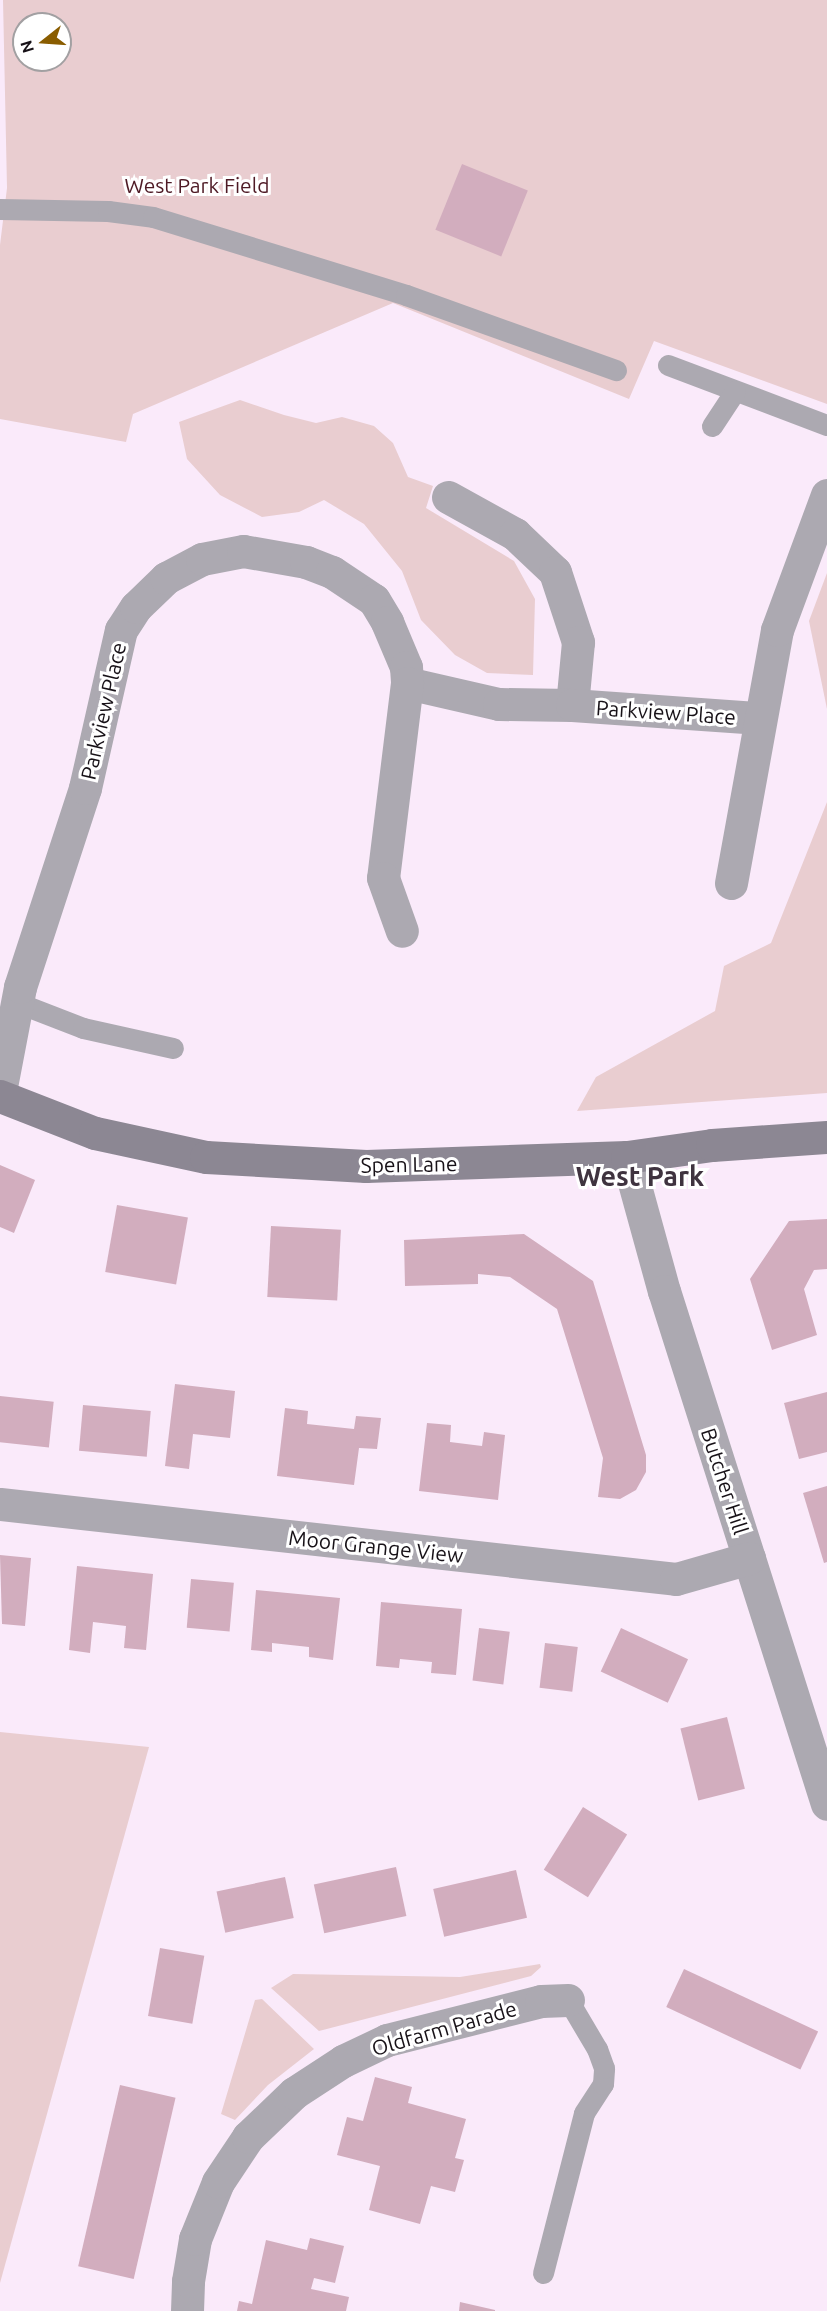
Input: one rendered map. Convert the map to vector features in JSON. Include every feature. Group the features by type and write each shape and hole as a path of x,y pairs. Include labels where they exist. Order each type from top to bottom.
{"street":[{"name":"Parkview Place","path":"731,883 777,630 827,495"},
{"name":"Parkview Place","path":"448,497 515,534 555,572 578,642 572,705"},
{"name":"Parkview Place","path":"0,1094 16,1002 85,788 121,630 136,607 166,578 202,559 243,551 306,562 332,572 374,600 399,649 407,683 383,878 402,931"},
{"name":"Parkview Place","path":"407,683 500,704 572,705 760,718"},
{"name":"Spen Lane","path":"0,1094 95,1133 206,1157 366,1166 627,1157 712,1145 827,1137"},
{"name":"Butcher Hill","path":"627,1157 664,1291 827,1804"},
{"name":"Moor Grange View","path":"0,1504 676,1579 749,1558"},
{"name":"Oldfarm Parade","path":"187,2311 188,2282 195,2239 218,2182 248,2137 294,2093 343,2061 387,2040 520,2006 568,2000"}],"lane":[{"path":"0,209 108,211 153,217 406,295 616,370"},
{"path":"668,365 827,425"},
{"path":"712,426 735,391"},
{"path":"16,1002 83,1028 173,1048"},
{"path":"543,2272 584,2113 603,2084 604,2068 597,2049 568,2000"}],"green space":[{"name":"West Park Field","path":"3,0 827,0 827,404 654,341 629,399 393,303 133,414 126,442 0,419 0,245 7,188"},
{"path":"240,400 316,423 342,417 374,426 393,443 408,477 433,486 426,508 514,561 535,599 533,675 487,673 455,655 421,620 402,571 364,524 324,500 299,512 262,517 220,495 187,459 179,422"},
{"path":"827,573 827,709 809,621"},
{"path":"827,802 827,1093 577,1111 596,1077 715,1011 724,966 771,943"},
{"path":"0,1732 149,1747 0,2283"},
{"path":"540,1964 541,1967 531,1976 319,2031 271,1988 293,1974 460,1977"},
{"path":"262,1999 314,2049 268,2085 235,2120 221,2114 255,2000"}],"building":[{"path":"462,164 528,191 501,256 435,230"},
{"path":"0,1165 35,1180 14,1233 0,1227"},
{"path":"117,1205 188,1218 176,1284 105,1272"},
{"path":"827,1219 827,1269 814,1270 804,1289 817,1335 772,1350 750,1279 789,1221"},
{"path":"271,1226 341,1230 337,1301 267,1297"},
{"path":"524,1234 593,1281 646,1455 646,1472 636,1490 620,1499 598,1497 603,1458 557,1309 510,1277 478,1274 478,1284 405,1286 404,1240"},
{"path":"175,1384 235,1391 230,1438 193,1434 189,1469 165,1466"},
{"path":"827,1392 827,1452 799,1459 784,1403"},
{"path":"0,1396 54,1402 49,1447 0,1442"},
{"path":"83,1405 151,1411 147,1457 79,1451"},
{"path":"285,1408 308,1411 307,1424 354,1429 356,1416 381,1418 377,1449 359,1448 354,1485 277,1476"},
{"path":"427,1423 451,1425 450,1442 482,1446 484,1432 505,1435 498,1500 419,1491"},
{"path":"827,1486 827,1562 824,1563 803,1493"},
{"path":"0,1555 31,1558 25,1626 2,1624"},
{"path":"77,1566 153,1574 146,1650 124,1648 126,1626 93,1622 90,1653 69,1650"},
{"path":"191,1579 234,1583 230,1632 187,1628"},
{"path":"256,1590 340,1598 333,1660 309,1657 309,1647 272,1643 272,1652 251,1650"},
{"path":"381,1602 462,1609 456,1675 431,1673 432,1662 400,1659 399,1668 376,1666"},
{"path":"479,1628 510,1632 503,1684 473,1681"},
{"path":"621,1628 688,1659 668,1703 601,1672"},
{"path":"545,1643 578,1647 572,1692 540,1688"},
{"path":"727,1717 745,1789 698,1800 680,1729"},
{"path":"583,1807 627,1835 588,1897 544,1870"},
{"path":"396,1867 406,1916 324,1933 314,1884"},
{"path":"516,1870 527,1918 444,1937 433,1889"},
{"path":"285,1877 294,1918 225,1933 217,1892"},
{"path":"160,1948 204,1956 192,2024 148,2016"},
{"path":"684,1969 818,2032 800,2070 666,2007"},
{"path":"375,2077 412,2087 408,2103 466,2119 455,2158 464,2160 455,2192 431,2186 420,2224 369,2210 380,2166 337,2155 347,2117 363,2121"},
{"path":"120,2085 176,2098 134,2279 78,2266"},
{"path":"310,2238 344,2246 335,2283 314,2278 311,2289 349,2297 346,2311 237,2311 239,2301 252,2304 266,2240 307,2250"},
{"path":"460,2302 495,2310 495,2311 459,2311"}],"district":[{"name":"West Park","path":"640,1177"}]}
